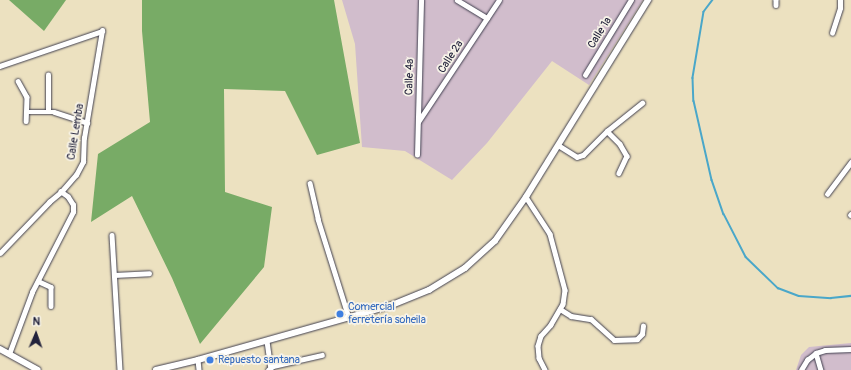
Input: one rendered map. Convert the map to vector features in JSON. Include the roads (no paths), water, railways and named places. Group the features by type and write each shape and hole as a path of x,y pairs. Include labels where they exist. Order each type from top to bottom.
{"street":[{"name":"Calle 4ª","path":"417,155 421,0"},
{"path":"456,0 487,18"},
{"name":"Calle 2ª","path":"418,123 499,0"},
{"name":"Calle 1ª","path":"585,75 631,0"},
{"path":"156,370 198,360 350,318 409,299 454,276 480,257 495,241 526,197 648,0"},
{"path":"832,32 840,8 840,0"},
{"name":"Calle Lemba","path":"0,66 31,54 84,39 102,31 82,162 76,175 61,192 49,202 0,253"},
{"path":"48,75 48,111"},
{"path":"18,81 28,97 26,120"},
{"path":"558,145 577,157 583,155 607,131 642,103"},
{"path":"27,112 48,111 87,123"},
{"path":"607,131 620,144 626,156 619,173"},
{"path":"827,194 851,162"},
{"path":"310,183 318,219 350,318"},
{"path":"9,354 38,282 73,212 73,205 68,197 61,192"},
{"path":"526,197 550,234 555,247 565,290 563,304 551,325 541,336 538,346 539,358 546,370"},
{"path":"112,235 120,370"},
{"path":"114,275 149,273"},
{"path":"38,282 51,287 51,306"},
{"path":"560,309 571,316 591,319 614,340 637,339 642,334 643,326"},
{"path":"267,341 270,369 322,356"},
{"path":"0,349 38,370"},
{"path":"801,370 807,360 816,353 825,350 851,349"},
{"path":"816,353 821,370"},
{"path":"198,360 199,370"}],"waterway":[{"path":"713,0 704,12 693,78 694,101 712,180 724,214 746,257 778,288 799,296 831,298 851,296"}],"place":[{"name":"Comercial ferretería soheila","path":"340,314"},
{"name":"Repuesto santana","path":"210,360"}]}
